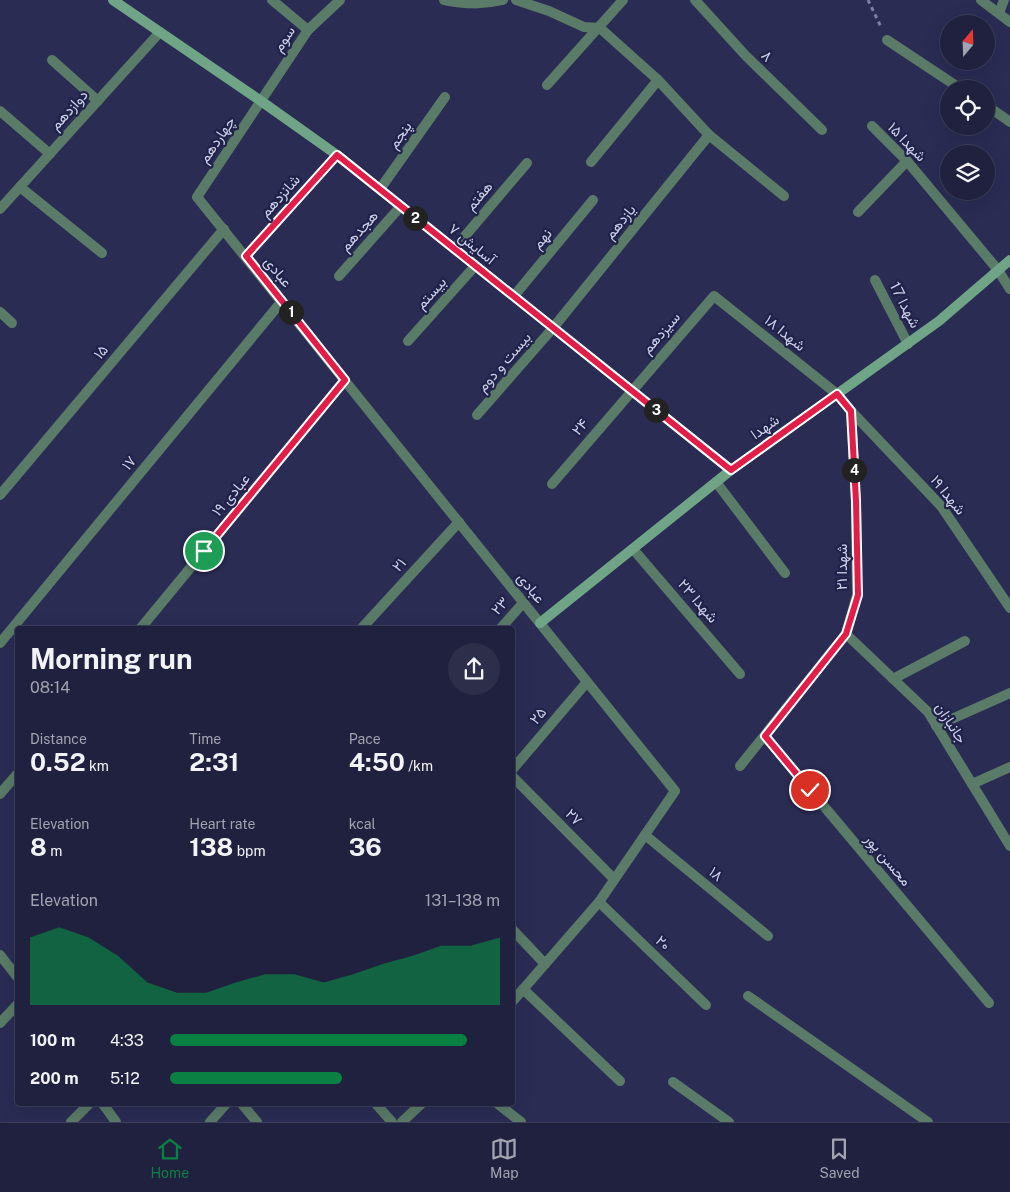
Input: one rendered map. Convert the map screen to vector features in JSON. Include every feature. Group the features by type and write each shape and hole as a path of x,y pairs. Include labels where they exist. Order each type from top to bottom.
{"street":[{"name":"آسایش ۷","path":"113,0 262,101 337,155 731,470"},
{"path":"272,0 308,30"},
{"name":"سوم","path":"262,101 308,30 340,0"},
{"path":"444,0 466,4 490,4 503,0"},
{"path":"516,0 549,11 584,27 600,28 658,80 709,134 784,196"},
{"path":"547,85 600,28 623,0"},
{"name":"۸","path":"695,0 746,56 822,130"},
{"path":"981,0 1010,22"},
{"path":"999,13 1004,0"},
{"name":"دوازدهم","path":"0,209 160,32"},
{"path":"887,40 947,80"},
{"path":"52,60 98,101"},
{"path":"591,162 658,80"},
{"name":"پنجم","path":"380,189 445,97"},
{"name":"چهاردهم","path":"197,196 262,101"},
{"path":"0,111 50,154"},
{"path":"995,111 1010,122"},
{"name":"شهدا ۱۵","path":"872,126 907,161 998,270 1010,289"},
{"name":"یازدهم","path":"553,328 709,134"},
{"name":"شانزدهم","path":"246,256 337,155"},
{"path":"858,212 907,161"},
{"name":"هفتم","path":"454,249 527,163"},
{"path":"20,187 102,252"},
{"name":"عبادی","path":"197,196 674,791 599,902 515,998"},
{"name":"نهم","path":"514,296 593,200"},
{"name":"هجدهم","path":"339,276 401,206"},
{"name":"۱۵","path":"0,494 224,229"},
{"name":"شهدا","path":"540,623 731,470 939,321 1010,260"},
{"name":"بیستم","path":"408,341 475,266"},
{"name":"شهدا 17","path":"875,280 908,344"},
{"name":"سیزدهم","path":"632,391 714,296"},
{"name":"شهدا ۱۸","path":"714,296 837,394"},
{"name":"۱۷","path":"0,644 282,301"},
{"path":"0,312 12,323"},
{"name":"بیست و دوم","path":"477,415 553,328"},
{"name":"عبادی ۱۹","path":"142,626 345,380"},
{"name":"۲۴","path":"552,484 632,391"},
{"path":"837,394 851,411"},
{"name":"شهدا ۱۹","path":"851,411 941,506 1010,608"},
{"name":"شهدا ۲۱","path":"740,766 846,634 858,595 856,501 851,411"},
{"path":"716,482 785,573"},
{"name":"۲۱","path":"364,626 459,522"},
{"name":"شهدا ۲۳","path":"633,549 740,674"},
{"name":"۲۳","path":"503,626 523,603"},
{"name":"جانبازان","path":"846,634 928,712 1010,846"},
{"path":"892,679 965,641"},
{"name":"۲۵","path":"515,766 587,682"},
{"path":"936,726 1010,693"},
{"name":"محسن پور","path":"765,736 988,1004"},
{"path":"972,784 1010,766"},
{"path":"0,794 15,776"},
{"name":"۲۷","path":"515,779 614,879"},
{"name":"۱۸","path":"645,834 768,936"},
{"name":"۲۰","path":"599,902 706,1005"},
{"path":"515,932 546,964"},
{"path":"0,955 15,974"},
{"path":"523,989 620,1081"},
{"path":"748,996 928,1122"},
{"path":"0,1023 15,1007"},
{"path":"673,1082 729,1122"},
{"path":"71,1122 87,1106"},
{"path":"104,1106 116,1122"},
{"path":"210,1122 224,1106"},
{"path":"244,1106 257,1122"},
{"path":"378,1106 392,1122"},
{"path":"402,1122 419,1106"},
{"path":"501,1106 521,1122"}],"path":[{"path":"868,0 887,40"}],"route":[{"path":"204,551 345,380 246,256 337,155 731,470 837,394 851,411 856,501 858,595 846,634 765,736 810,790"}]}
